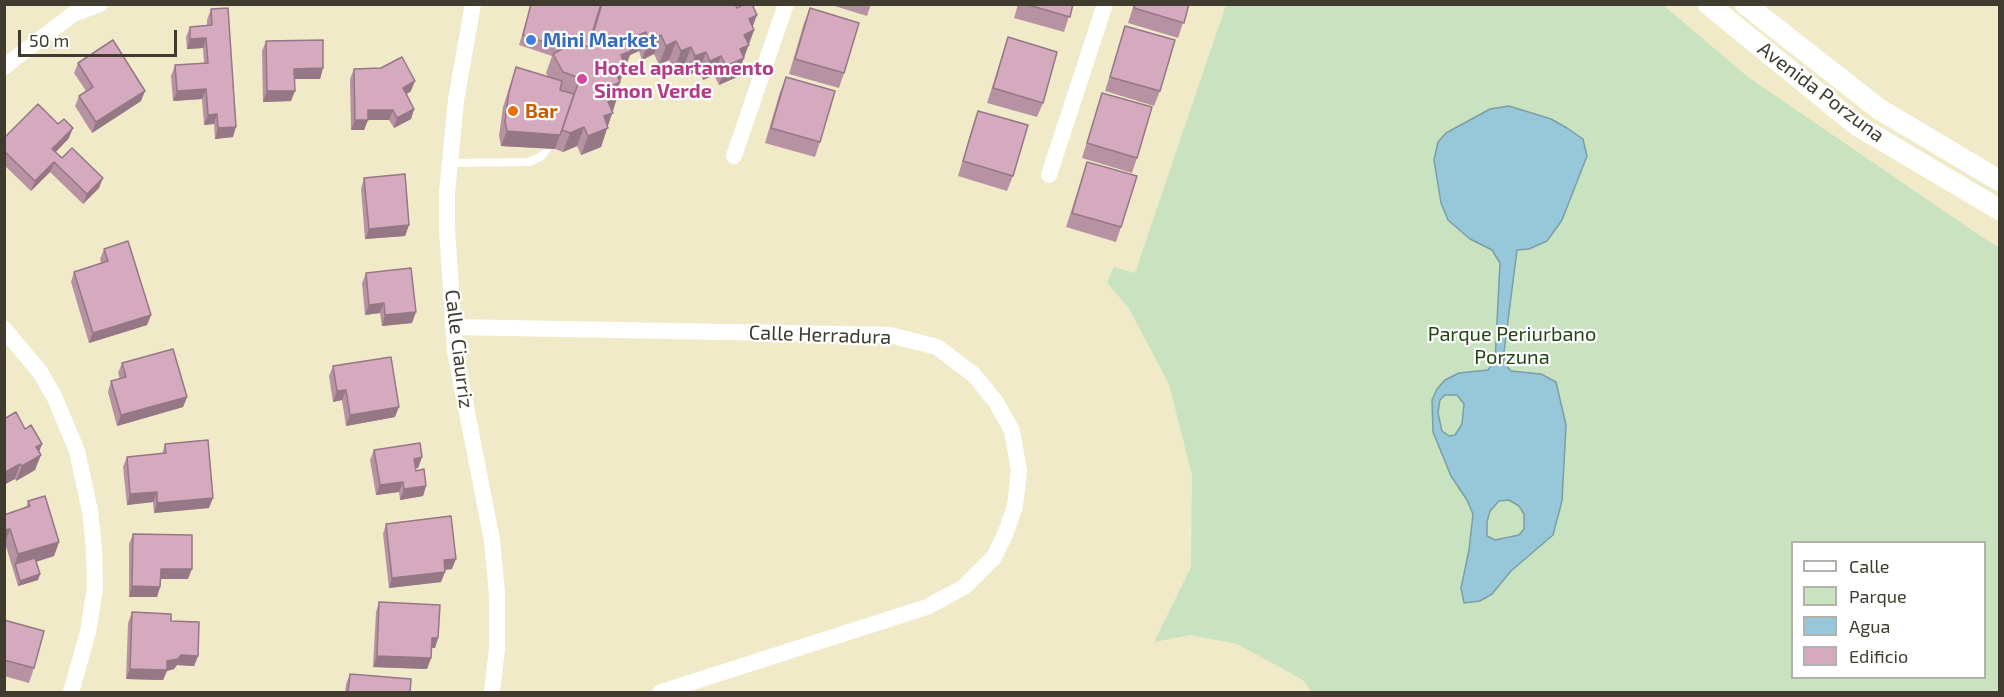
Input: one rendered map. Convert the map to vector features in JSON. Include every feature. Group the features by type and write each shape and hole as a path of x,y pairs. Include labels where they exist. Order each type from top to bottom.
{"street":[{"path":"4,67 71,9 100,4"},
{"name":"Calle Ciaurriz","path":"473,4 456,100 447,229 453,327 460,381 492,540 497,594 497,648 492,693"},
{"path":"734,156 786,4"},
{"path":"1049,175 1105,4"},
{"name":"Avenida Porzuna","path":"1708,4 1858,126 2000,210"},
{"name":"Avenida Porzuna","path":"1745,4 1879,109 2000,181"},
{"name":"Calle Herradura","path":"453,327 890,335 938,347 975,375 996,402 1012,431 1019,470 1015,506 994,557 964,587 927,607 661,693"},
{"path":"4,328 40,372 54,396 77,451 90,511 95,588 88,632 71,693"}],"lane":[{"path":"450,163 529,162 542,156 547,149"}],"green space":[{"name":"Parque Periurbano Porzuna","path":"1226,5 1663,5 1748,77 1999,247 1999,692 1312,692 1303,680 1237,644 1190,635 1154,642 1191,567 1192,475 1169,384 1128,307 1107,283 1114,267 1135,273"}],"water":[{"path":"1509,106 1551,119 1583,139 1587,156 1562,220 1547,241 1529,249 1517,250 1504,352 1504,363 1511,371 1541,374 1556,382 1566,425 1562,501 1553,535 1511,571 1492,594 1480,601 1464,603 1461,588 1469,550 1473,514 1467,500 1451,476 1433,432 1432,400 1437,389 1445,380 1459,373 1488,370 1495,361 1500,263 1492,250 1470,239 1448,220 1441,203 1434,160 1438,142 1446,133 1490,109","holes":["1445,395 1457,395 1464,404 1462,424 1455,435 1449,436 1442,431 1438,413 1440,400","1509,500 1519,506 1524,514 1524,529 1519,535 1495,540 1487,536 1490,511 1499,501"]}],"building":[{"path":"531,4 601,4 588,47 574,42 563,48 523,35"},
{"name":"Hotel apartamento Simon Verde","path":"602,4 735,4 737,8 744,4 752,4 757,15 749,19 754,30 744,35 749,45 740,49 744,58 726,66 721,56 710,61 706,52 695,56 691,47 681,51 676,41 666,46 661,35 649,40 646,32 627,40 631,51 621,55 625,66 615,70 620,82 612,86 617,98 608,102 613,113 604,116 608,128 588,136 584,127 570,133 562,130 580,78 563,72 553,54 574,42 589,47"},
{"path":"1025,4 1073,4 1070,17"},
{"path":"1135,4 1189,4 1184,23 1134,8"},
{"path":"228,8 236,127 218,128 217,114 208,115 206,89 177,91 175,65 208,63 206,38 190,39 190,27 212,25 211,9"},
{"path":"810,8 859,23 844,73 795,59"},
{"path":"1125,26 1175,40 1160,91 1110,77"},
{"path":"1008,37 1057,52 1043,103 993,88"},
{"path":"113,40 145,91 96,122 79,96 93,87 78,63"},
{"path":"323,40 323,68 294,69 295,91 267,91 266,41"},
{"path":"402,57 415,81 403,88 414,109 397,118 393,110 368,110 368,120 355,120 354,69 381,68"},
{"path":"516,67 562,81 560,90 574,94 560,135 507,131 505,121 509,92"},
{"path":"786,77 835,91 820,142 771,128"},
{"path":"1102,93 1152,107 1137,158 1087,143"},
{"path":"38,104 58,124 64,119 73,128 52,149 62,158 72,148 103,178 87,194 54,162 35,181 4,151 4,138"},
{"path":"978,111 1028,125 1013,176 963,161"},
{"path":"1087,162 1137,176 1121,227 1072,213"},
{"path":"405,174 409,225 369,229 364,178"},
{"path":"128,241 151,315 93,333 74,272 108,261 104,249"},
{"path":"411,268 416,312 385,315 384,303 369,305 366,273"},
{"path":"173,349 187,397 121,415 111,381 126,377 122,363"},
{"path":"391,357 399,407 350,415 346,390 337,391 333,366"},
{"path":"16,412 25,429 31,425 42,444 36,447 41,455 4,473 4,419"},
{"path":"208,440 213,498 157,503 157,492 130,494 127,457 166,453 165,444"},
{"path":"420,443 422,457 414,459 416,471 424,469 426,486 404,489 403,482 380,485 374,450"},
{"path":"45,496 59,542 18,554 10,529 4,530 4,515 30,506 28,501"},
{"path":"451,516 456,559 444,560 445,572 392,578 386,524"},
{"path":"133,534 192,535 192,569 161,569 160,587 132,586"},
{"path":"35,558 40,574 20,581 15,564"},
{"path":"379,602 440,605 438,638 432,638 431,658 377,656"},
{"path":"132,612 171,614 171,621 199,622 198,656 181,655 178,659 167,661 167,670 130,669"},
{"path":"4,620 44,631 34,668 4,660"},
{"path":"350,674 411,679 410,693 348,693"}],"place":[{"name":"Mini Market","path":"531,40"},
{"name":"Hotel apartamento Simon Verde","path":"582,79"},
{"name":"Bar","path":"513,111"}]}
